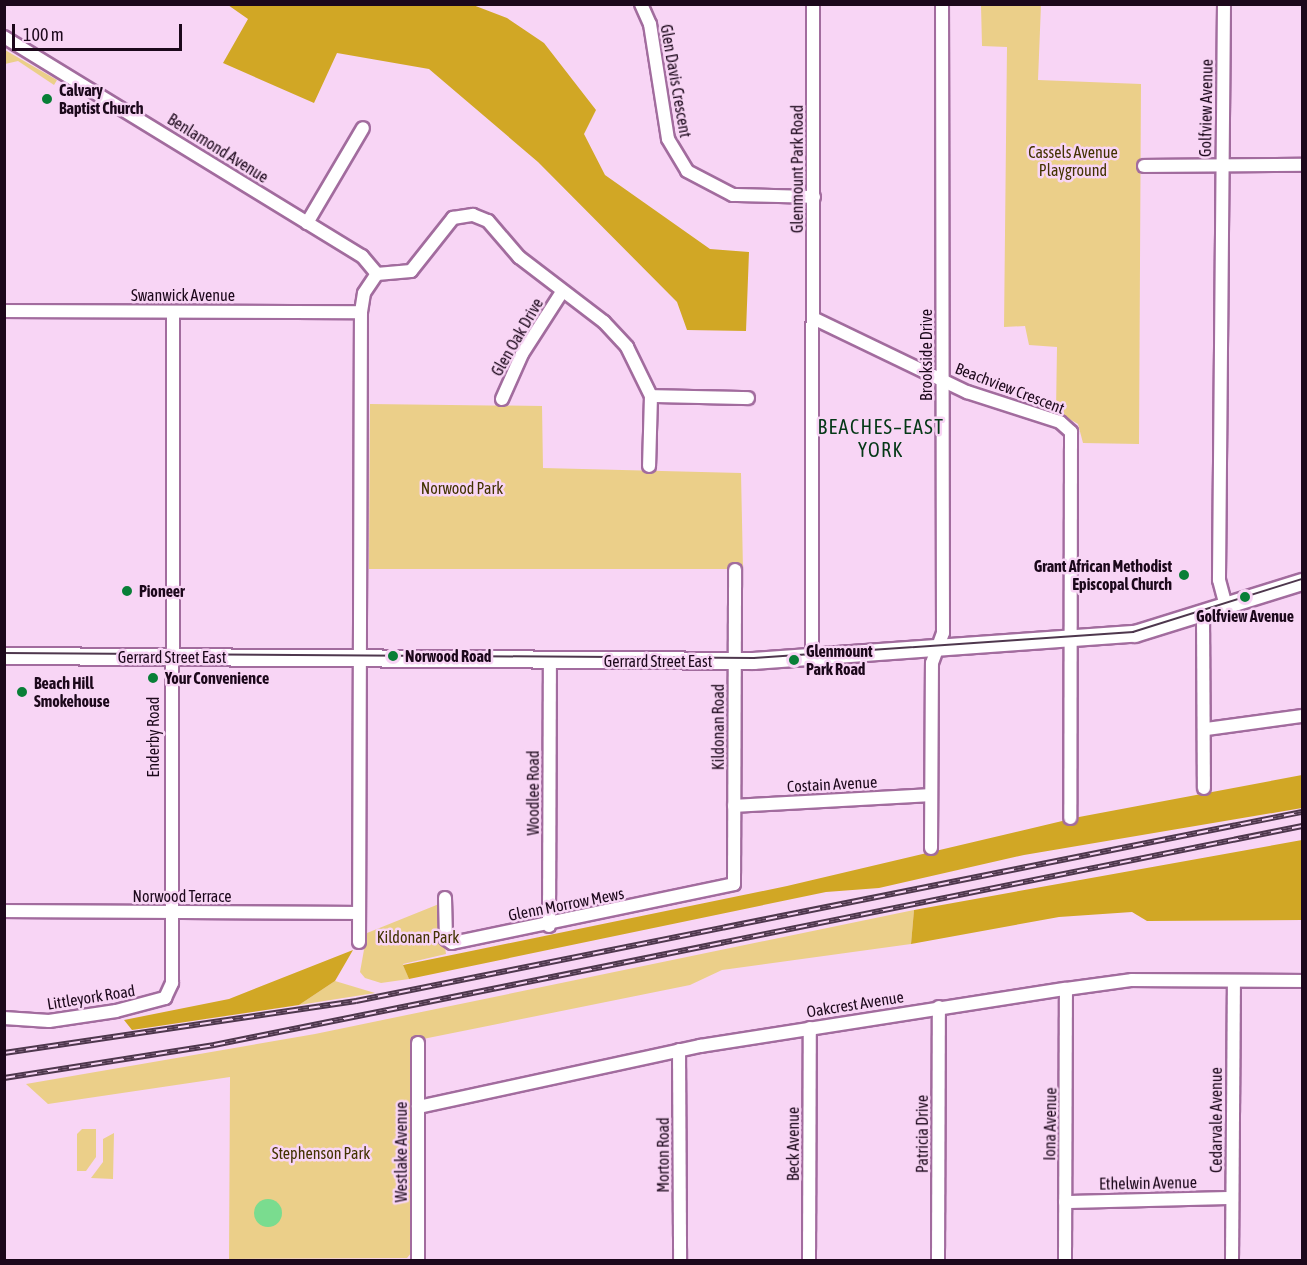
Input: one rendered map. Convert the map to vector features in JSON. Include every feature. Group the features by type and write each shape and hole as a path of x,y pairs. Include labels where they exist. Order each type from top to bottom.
{"main road":[{"name":"Gerrard Street East","path":"4,656 735,661 812,657 1135,634 1302,582"}],"street":[{"name":"Glen Davis Crescent","path":"641,4 650,24 668,139 687,171 734,195 814,197"},
{"name":"Glenmount Park Road","path":"812,657 815,319 813,4"},
{"name":"Brookside Drive","path":"931,848 937,648 943,633 942,4"},
{"name":"Golfview Avenue","path":"1224,4 1219,580 1226,606"},
{"name":"Benlamond Avenue","path":"4,37 362,256 377,274"},
{"path":"307,223 363,128"},
{"path":"1144,166 1302,165"},
{"name":"Glen Oak Drive","path":"377,274 411,271 448,222 468,215 488,221 519,256 617,334 651,396"},
{"path":"359,942 361,312 364,293 377,274"},
{"name":"Glen Oak Drive","path":"502,399 522,354 562,292"},
{"name":"Swanwick Avenue","path":"4,310 361,312"},
{"name":"Enderby Road","path":"172,983 169,657 173,312"},
{"name":"Beachview Crescent","path":"815,319 942,380 1060,422 1071,432 1070,818"},
{"path":"649,466 651,396 748,398"},
{"name":"Kildonan Road","path":"734,884 735,570"},
{"path":"1203,614 1207,729 1204,788"},
{"name":"Woodlee Road","path":"549,926 550,660"},
{"path":"1207,729 1302,716"},
{"name":"Costain Avenue","path":"734,806 931,795"},
{"name":"Glenn Morrow Mews","path":"445,898 446,939 452,943 549,926 734,884"},
{"name":"Norwood Terrace","path":"4,911 359,914"},
{"name":"Oakcrest Avenue","path":"418,1107 679,1050 939,1007 1132,980 1302,981"},
{"name":"Cedarvale Avenue","path":"1232,1260 1233,981"},
{"name":"Littleyork Road","path":"4,1018 49,1021 137,1006 165,998 172,983"},
{"name":"Iona Avenue","path":"1065,1260 1066,989"},
{"name":"Patricia Drive","path":"938,1260 939,1007"},
{"name":"Beck Avenue","path":"809,1260 810,1028"},
{"name":"Westlake Avenue","path":"418,1043 418,1260"},
{"name":"Morton Road","path":"679,1050 680,1260"},
{"name":"Ethelwin Avenue","path":"1065,1202 1232,1198"}],"green space":[{"name":"Cassels Avenue Playground","path":"981,5 1041,5 1038,80 1141,84 1139,444 1083,443 1078,424 1056,411 1057,347 1029,345 1025,326 1004,327 1007,47 982,46"},
{"path":"5,50 57,80 54,85 18,61 5,64"},
{"name":"Norwood Park","path":"370,404 542,406 543,468 741,473 743,569 369,569"},
{"name":"Kildonan Park","path":"439,904 446,954 403,964 409,979 381,983 365,978 360,972 367,933"},
{"name":"Stephenson Park","path":"914,910 911,944 722,970 690,985 413,1041 412,1252 407,1258 229,1259 230,1077 48,1104 26,1084 315,1034"},
{"path":"335,981 375,993 299,1005"},
{"path":"82,1129 96,1129 96,1157 86,1171 77,1171 77,1134"},
{"path":"114,1133 113,1179 91,1178 103,1162 103,1139"}],"shaded area":[{"path":"228,5 473,5 507,18 544,43 596,110 584,134 605,175 710,249 749,252 746,331 687,330 677,302 538,162 429,69 337,53 314,103 223,63 248,19"},
{"path":"1302,775 1302,808 1024,855 879,888 826,892 409,979 403,965 787,886 1079,817"},
{"path":"1302,840 1302,920 1147,921 1132,912 1059,917 911,944 914,910"},
{"path":"353,950 335,981 299,1005 132,1030 124,1020 229,999"},
{"path":"268,1199 278,1203 282,1213 278,1223 268,1227 258,1223 254,1213 258,1203"}],"tram line":[{"path":"4,653 754,658 1133,632 1302,579"}],"railway":[{"path":"4,1053 356,1001 1302,812"},
{"path":"4,1078 214,1045 1302,826"}],"place":[{"name":"Calvary Baptist Church","path":"47,99"},
{"name":"Grant African Methodist Episcopal Church","path":"1184,575"},
{"name":"Pioneer","path":"127,591"},
{"name":"Golfview Avenue","path":"1245,597"},
{"name":"Norwood Road","path":"393,656"},
{"name":"Glenmount Park Road","path":"794,660"},
{"name":"Your Convenience","path":"153,678"},
{"name":"Beach Hill Smokehouse","path":"22,692"}],"district":[{"name":"BEACHES–EAST YORK","path":"881,438"}]}
